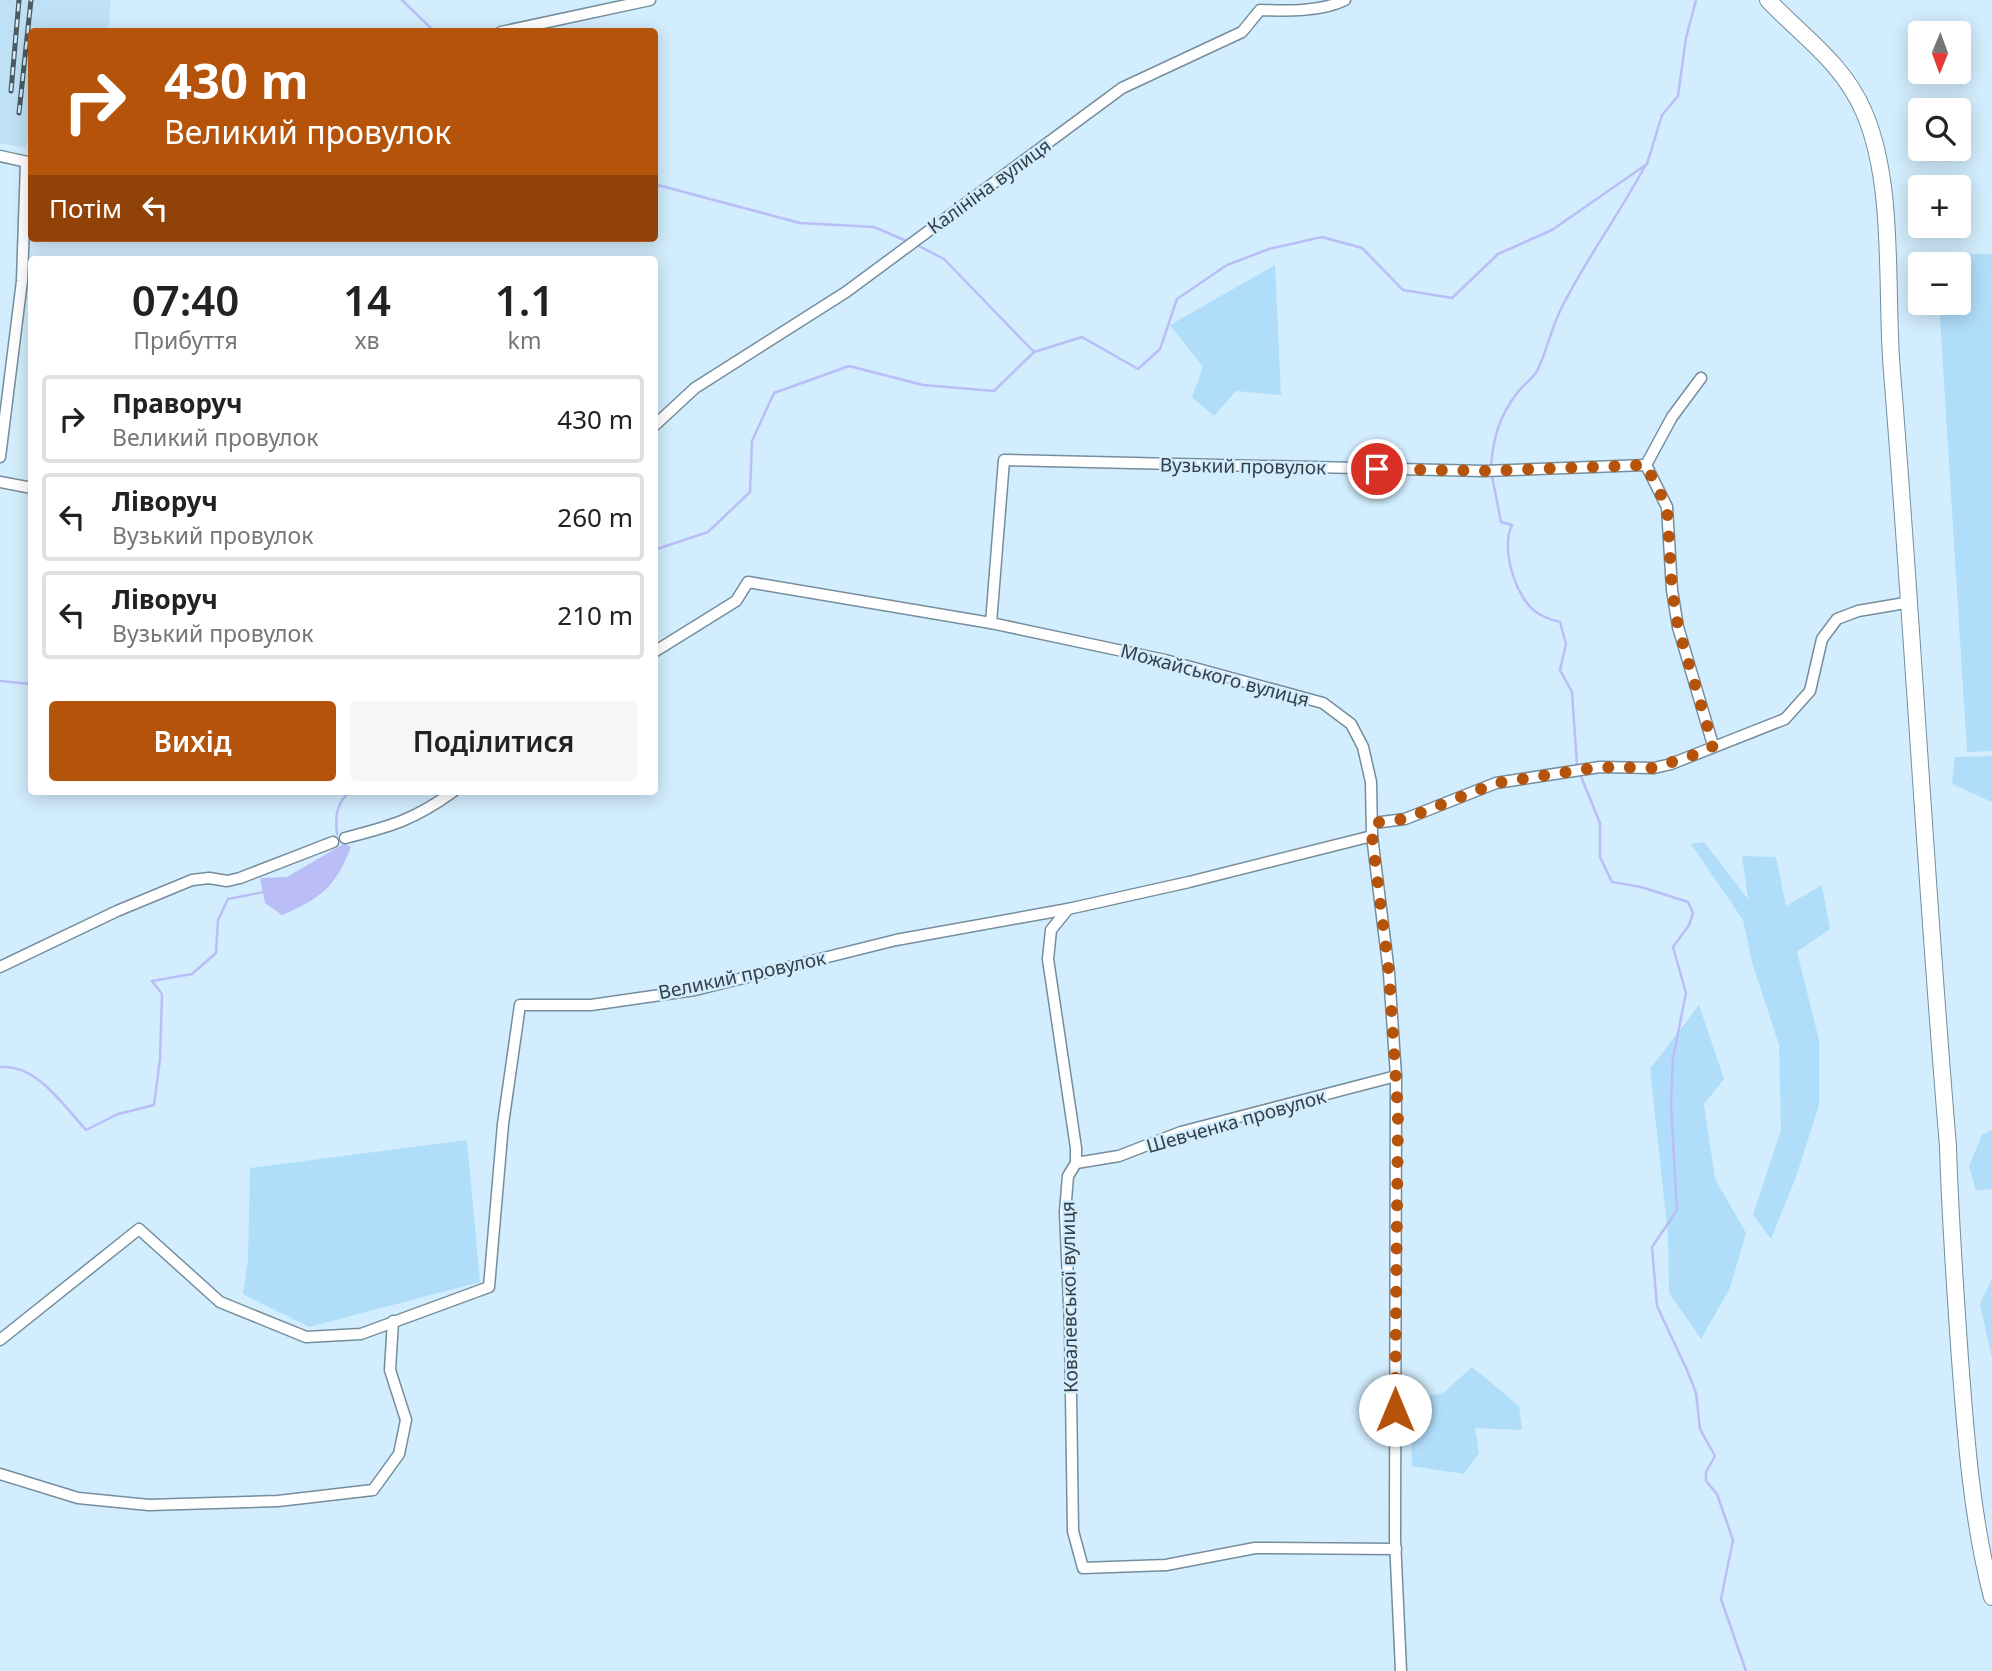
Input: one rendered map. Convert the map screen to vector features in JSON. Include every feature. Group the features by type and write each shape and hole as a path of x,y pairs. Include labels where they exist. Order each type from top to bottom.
{"main road":[{"path":"1768,0 1828,56 1863,111 1875,149 1885,230 1889,342 1911,602 1968,1458 1975,1521 1992,1597"}],"street":[{"path":"520,28 650,0"},
{"name":"Калініна вулиця","path":"658,422 695,388 846,292 1122,88 1242,32 1260,10 1282,11 1334,6 1345,0"},
{"path":"0,156 28,163"},
{"path":"0,457 22,281 28,180"},
{"path":"1701,378 1672,416 1646,465 1667,507 1672,590 1678,627 1713,746"},
{"name":"Вузький провулок","path":"991,623 1004,460 1484,471 1646,465"},
{"path":"0,482 28,487"},
{"name":"Можайського вулиця","path":"658,650 736,601 748,582 991,623 1165,660 1323,704 1351,723 1363,747 1371,782 1374,823 1372,836 1389,973 1396,1076 1396,1549 1401,1671"},
{"path":"1374,823 1405,819 1496,783 1600,767 1654,768 1785,719 1810,691 1822,639 1837,619 1858,611 1911,602"},
{"path":"345,838 400,824 428,810 449,795"},
{"name":"Великий провулок","path":"0,1340 139,1229 219,1302 306,1337 361,1334 489,1287 503,1124 520,1005 591,1005 695,990 897,940 1068,909 1189,883 1372,836"},
{"path":"0,967 117,911 192,880 209,878 227,881 240,878 333,842"},
{"name":"Ковалевської вулиця","path":"1068,909 1051,930 1048,959 1052,1000 1073,1116 1076,1163 1068,1176 1065,1212 1070,1326 1073,1531 1083,1568 1166,1565 1255,1548 1396,1549"},
{"name":"Шевченка провулок","path":"1076,1163 1119,1156 1181,1132 1396,1076"},
{"path":"0,1474 78,1498 149,1505 278,1501 373,1490 399,1454 406,1420 390,1370 393,1321"}],"shaded area":[{"path":"0,0 111,0 108,28 28,28 26,148 0,143"},
{"path":"1971,254 1992,254 1992,751 1967,752 1940,315 1971,315"},
{"path":"1275,265 1281,395 1236,391 1214,416 1192,397 1203,367 1170,325"},
{"path":"1992,756 1992,802 1952,784 1955,757"},
{"path":"1704,842 1748,899 1742,856 1776,857 1786,906 1822,885 1830,929 1797,952 1819,1040 1819,1105 1796,1177 1771,1239 1753,1215 1781,1130 1779,1045 1752,962 1743,920 1691,844"},
{"path":"345,843 351,847 339,873 317,897 282,915 265,903 260,878 287,877"},
{"path":"1699,1005 1724,1079 1704,1104 1715,1179 1746,1233 1730,1288 1701,1339 1669,1293 1668,1235 1650,1069"},
{"path":"1992,1130 1992,1189 1976,1191 1969,1166 1982,1135"},
{"path":"467,1140 480,1282 309,1327 243,1294 248,1259 250,1168"},
{"path":"1992,1278 1992,1359 1980,1304"},
{"path":"1472,1367 1519,1406 1522,1430 1475,1428 1479,1453 1464,1474 1412,1466 1410,1397 1442,1394"}],"waterway":[{"path":"402,0 431,28"},
{"path":"658,549 708,532 750,492 752,441 774,393 849,366 923,385 994,391 1034,352 1082,337 1138,369 1160,349 1177,299 1227,265 1269,249 1322,237 1362,248 1403,290 1452,298 1498,254 1552,230 1647,164 1662,115 1678,96 1686,38 1696,0"},
{"path":"1491,467 1495,437 1501,419 1517,393 1536,372 1570,291 1645,166"},
{"path":"658,185 800,223 874,227 909,242"},
{"path":"915,244 944,259 1033,351"},
{"path":"1492,476 1501,522 1512,525 1509,535 1509,560 1517,586 1523,598 1539,614 1560,622 1566,644 1560,670 1572,692 1577,765"},
{"path":"0,681 28,684"},
{"path":"1580,774 1600,823 1600,857 1612,882 1641,887 1688,902 1693,913 1689,925 1673,947 1686,993 1673,1058 1671,1105 1677,1210 1652,1247 1657,1306 1696,1393 1700,1429 1715,1456 1706,1472 1706,1481 1717,1494 1733,1540 1721,1599 1746,1671"},
{"path":"337,834 338,810 346,795"},
{"path":"0,1067 26,1072 37,1079 86,1130 118,1114 154,1105 160,1059 162,994 152,981 192,974 216,953 218,920 228,899 264,892"}],"railway":[{"path":"11,91 19,0"},
{"path":"28,28 31,0"},
{"path":"19,113 28,28"}],"route":[{"path":"1377,469 1484,471 1646,465 1667,507 1672,590 1678,627 1713,746 1671,764 1654,768 1600,767 1496,783 1405,819 1374,823 1372,836 1389,973 1398,1113 1395,1410"}]}
